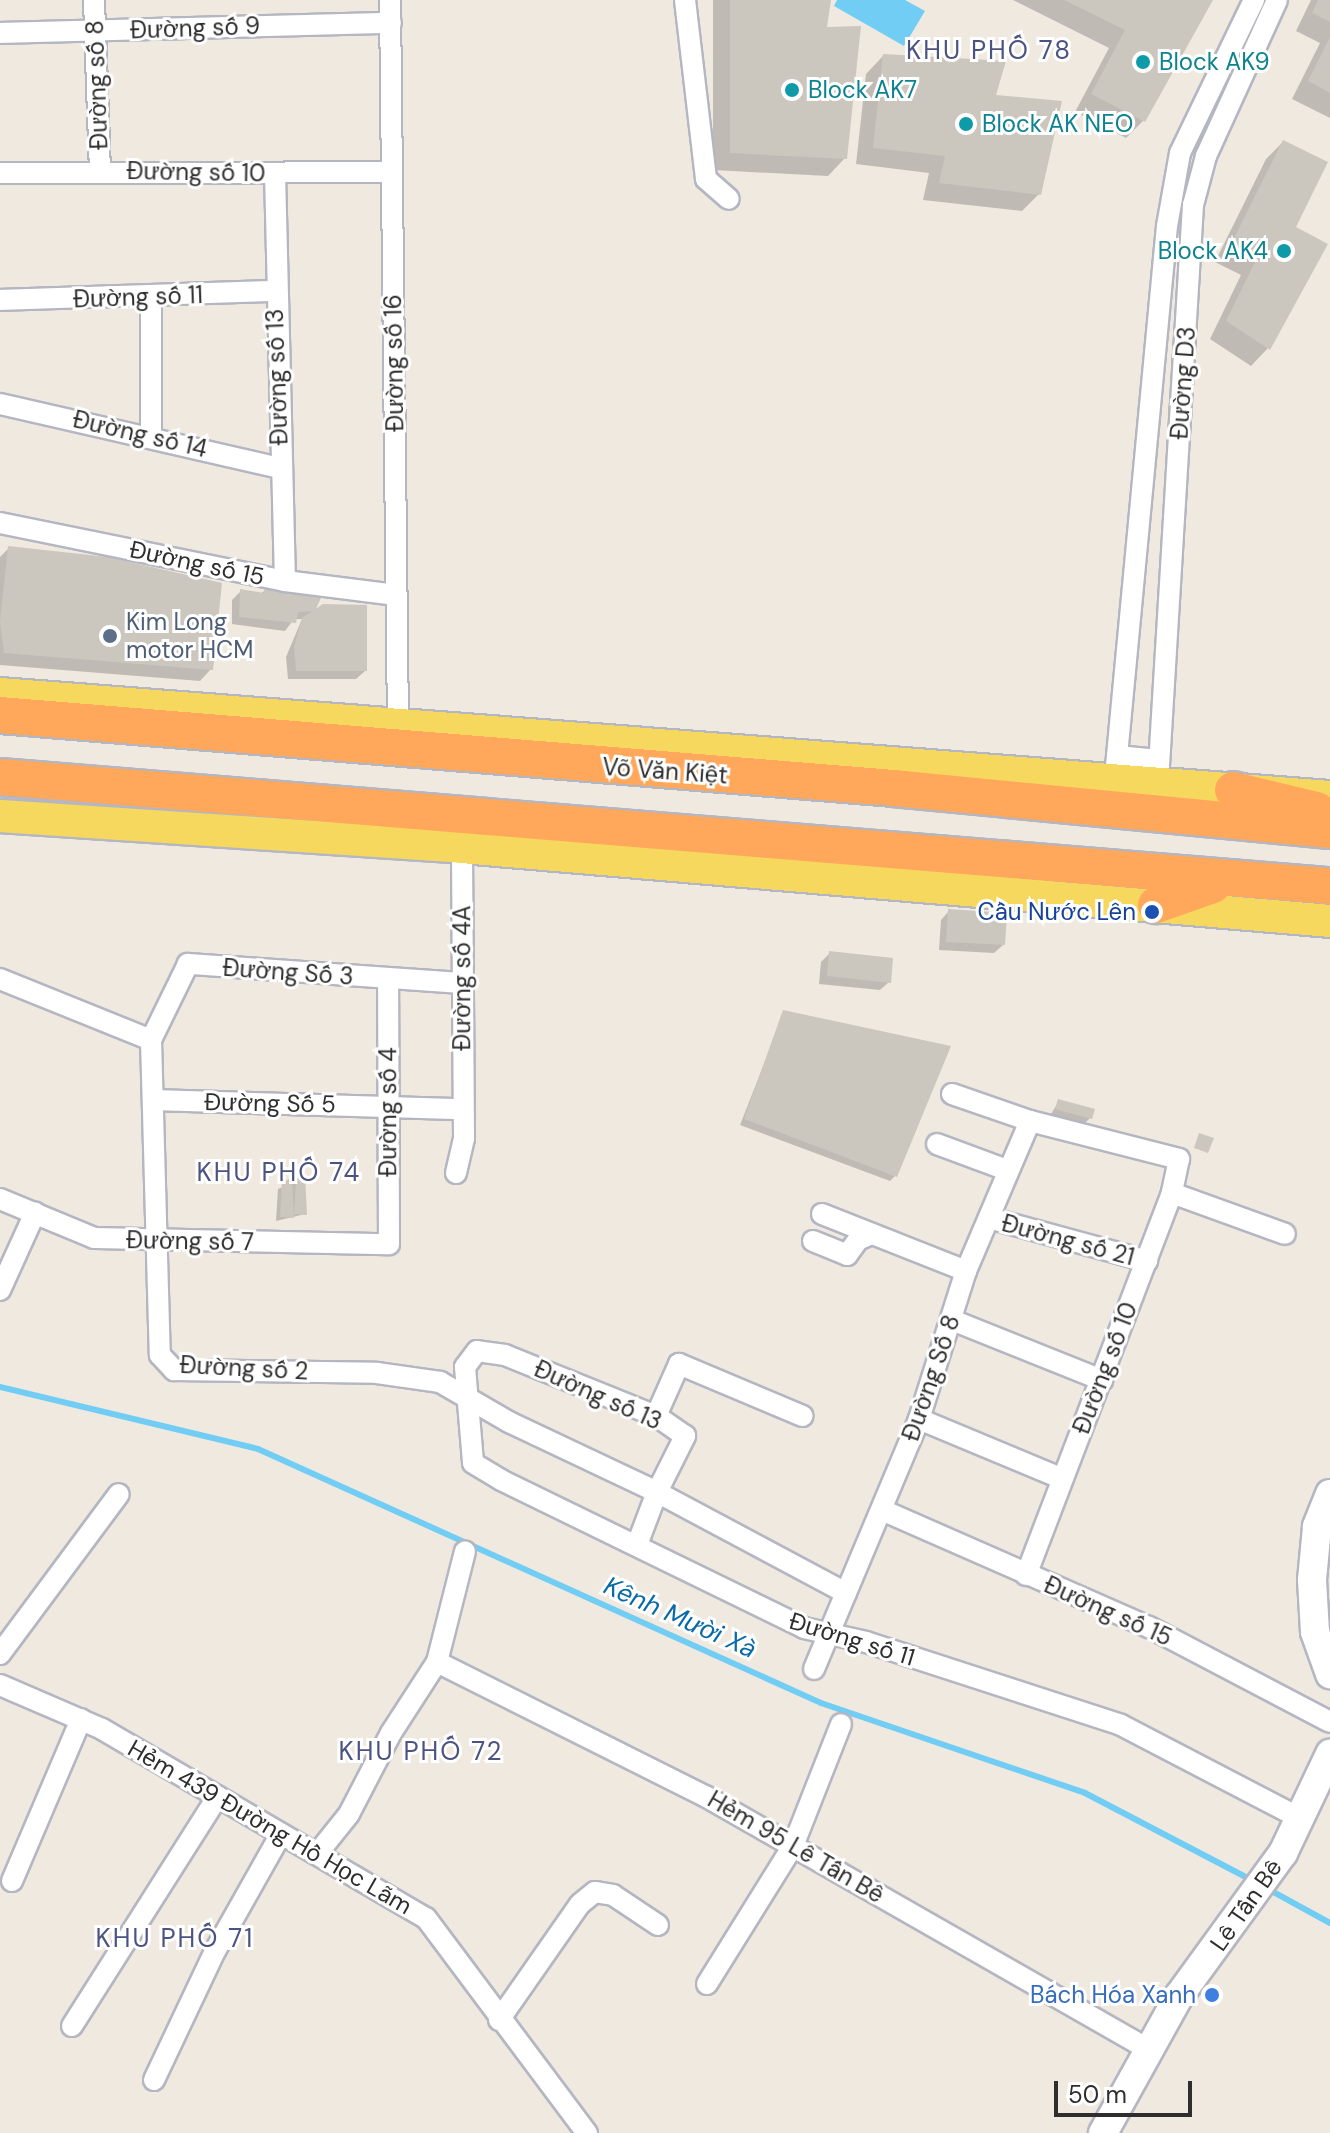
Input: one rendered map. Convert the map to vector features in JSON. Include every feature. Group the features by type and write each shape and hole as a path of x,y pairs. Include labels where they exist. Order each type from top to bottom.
{"highway":[{"name":"Võ Văn Kiệt","path":"0,715 893,788 1330,830"},
{"path":"0,777 1226,881 1330,886"},
{"path":"1233,790 1330,813"},
{"path":"1156,905 1226,881"}],"main road":[{"name":"Võ Văn Kiệt","path":"0,694 735,754 1116,767 1158,771 1233,790 1330,797"},
{"path":"0,816 462,847 1330,921"}],"street":[{"name":"Đường số 8","path":"94,0 100,171"},
{"name":"Đường số 16","path":"390,0 398,725"},
{"path":"685,0 706,179 729,199"},
{"name":"Đường D3","path":"1116,767 1169,211 1180,153 1254,0"},
{"name":"Đường D3","path":"1158,771 1193,205 1206,156 1277,0"},
{"name":"Đường số 9","path":"0,33 391,23"},
{"name":"Đường số 10","path":"0,173 392,172"},
{"name":"Đường số 13","path":"275,173 275,291 285,581"},
{"name":"Đường số 11","path":"0,300 151,298 275,291"},
{"path":"151,298 151,435"},
{"name":"Đường số 14","path":"0,404 151,435 280,468"},
{"name":"Đường số 15","path":"0,523 285,581 396,595"},
{"name":"Đường số 4A","path":"456,1173 464,1138 461,1109 462,847"},
{"name":"Đường Số 3","path":"188,964 462,983"},
{"name":"Đường số 2","path":"188,964 151,1040 160,1355 174,1370 377,1373 440,1382 464,1399 657,1492"},
{"path":"0,979 151,1040"},
{"name":"Đường số 4","path":"388,979 389,1244"},
{"path":"952,1094 1030,1121"},
{"name":"Đường Số 5","path":"154,1100 461,1109"},
{"name":"Đường số 10","path":"1026,1575 1147,1261 1172,1193 1179,1159 1030,1121"},
{"name":"Đường Số 8","path":"814,1669 919,1419 966,1271 1030,1121"},
{"path":"937,1144 1007,1170"},
{"path":"1172,1193 1285,1234"},
{"name":"Đường số 7","path":"0,1199 94,1238 389,1244"},
{"path":"0,1290 35,1213"},
{"path":"822,1214 966,1271"},
{"name":"Đường số 21","path":"989,1218 1147,1261"},
{"path":"813,1241 847,1255 858,1240 871,1234"},
{"path":"952,1320 1102,1380"},
{"name":"Đường số 13","path":"464,1399 465,1367 477,1351 505,1355 656,1416 685,1436 657,1492"},
{"path":"656,1416 679,1364 803,1416"},
{"name":"Đường số 11","path":"464,1399 473,1463 804,1628 1121,1725 1300,1818"},
{"path":"919,1419 1061,1478"},
{"path":"637,1545 657,1492 846,1593"},
{"path":"0,1654 119,1494"},
{"path":"1330,1494 1317,1527 1321,1581 1315,1632 1330,1674"},
{"name":"Đường số 15","path":"882,1510 1149,1627 1330,1722"},
{"path":"317,1854 349,1814 437,1662 465,1551"},
{"name":"Hẻm 95 Lê Tấn Bê","path":"437,1662 705,1796 1146,2048"},
{"name":"Hẻm 439 Đường Hồ Học Lãm","path":"0,1685 81,1719 426,1918 499,2020 587,2133"},
{"path":"12,1881 81,1719"},
{"path":"707,1984 793,1846 841,1724"},
{"name":"Lê Tấn Bê","path":"1103,2133 1146,2048 1257,1895 1283,1853 1330,1754"},
{"path":"72,2026 218,1796"},
{"path":"154,2080 215,1951 281,1834"},
{"path":"499,2020 580,1904 595,1892 613,1895 658,1925"}],"water":[{"path":"837,0 905,0 925,11 904,46 834,6"}],"building":[{"name":"Block AK7","path":"730,0 831,0 827,27 861,26 847,159 730,153"},
{"name":"Block AK9","path":"1064,0 1213,0 1145,122 1091,94 1125,30"},
{"path":"1318,0 1330,0 1330,22 1312,13"},
{"path":"1330,37 1330,93 1308,81"},
{"name":"Block AK NEO","path":"883,54 1006,61 996,95 1062,101 1041,195 939,183 945,156 873,148"},
{"name":"Block AK4","path":"1283,140 1328,162 1296,227 1328,244 1270,350 1226,321 1257,258 1231,244"},
{"path":"8,546 108,557 222,583 213,670 4,653 0,622"},
{"path":"265,587 321,598 315,611 298,612 296,623 239,617 240,589 264,593"},
{"path":"323,604 367,605 367,671 296,671 294,647 302,618"},
{"path":"948,909 1007,913 1005,945 946,942"},
{"path":"829,951 893,958 891,983 827,976"},
{"path":"783,1010 951,1046 897,1177 744,1119"},
{"path":"1058,1099 1095,1109 1092,1119 1055,1109"},
{"path":"1199,1133 1214,1138 1208,1153 1194,1148"},
{"path":"305,1175 307,1215 294,1214 296,1179"},
{"path":"292,1178 294,1218 280,1217 282,1182"}],"waterway":[{"name":"Kênh Mười Xà","path":"0,1387 258,1449 821,1703 1085,1793 1253,1881"},
{"name":"Kênh Mười Xà","path":"1266,1888 1330,1923"}],"place":[{"name":"Block AK9","path":"1143,62"},
{"name":"Block AK7","path":"792,90"},
{"name":"Block AK NEO","path":"966,124"},
{"name":"Block AK4","path":"1284,251"},
{"name":"Kim Long motor HCM","path":"110,636"},
{"name":"Cầu Nước Lên","path":"1152,912"},
{"name":"Bách Hóa Xanh","path":"1212,1995"}],"district":[{"name":"KHU PHỐ 78","path":"989,51"},
{"name":"KHU PHỐ 74","path":"279,1173"},
{"name":"KHU PHỐ 72","path":"421,1752"},
{"name":"KHU PHỐ 71","path":"175,1939"}]}
